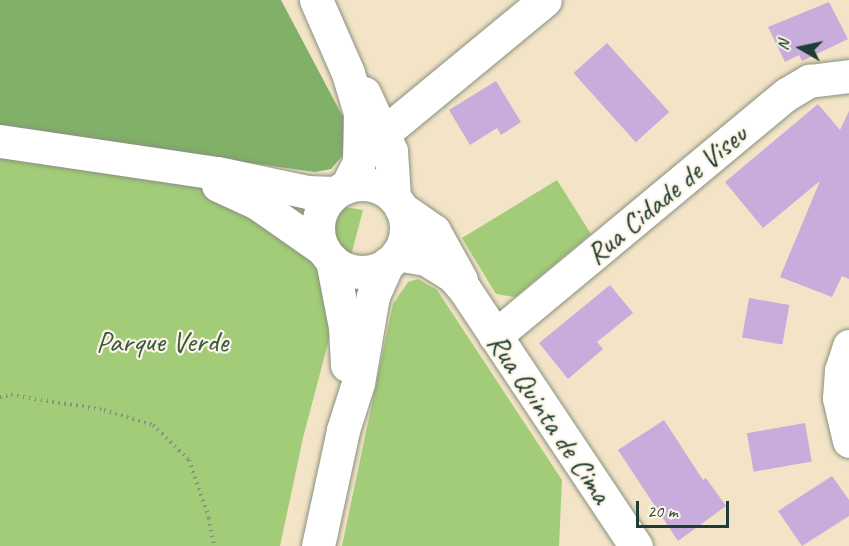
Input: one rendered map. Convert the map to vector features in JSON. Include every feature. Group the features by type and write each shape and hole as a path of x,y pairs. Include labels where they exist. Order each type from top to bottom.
{"street":[{"path":"316,0 348,73 385,132 391,151 397,202 405,231 373,296 358,383 343,430 318,546"},
{"path":"385,132 545,0"},
{"path":"343,430 348,359 328,255 318,226 326,202 341,190 359,162 362,127 348,73"},
{"name":"Rua Cidade de Viseu","path":"495,336 787,94 809,81 849,76"},
{"path":"0,141 257,180 307,192 371,185 397,202"},
{"path":"169,166 257,203 353,272 377,269 393,259"},
{"name":"Rua Quinta de Cima","path":"397,202 434,231 456,267 465,290 636,546"},
{"name":"Rua Quinta de Cima","path":"393,259 434,262 465,290"},
{"path":"849,346 841,370 839,398 849,441"}],"path":[{"path":"0,397 11,395 104,410 153,425 189,460 209,518 214,546"}],"green space":[{"path":"0,0 281,0 343,117 346,136 342,156 331,169 315,172 0,128"},
{"name":"Parque Verde","path":"0,151 363,210 303,438 280,546 0,546"},
{"path":"557,180 591,234 515,297 496,294 462,238"},
{"path":"418,279 437,290 562,480 559,546 342,546 393,304 408,282"}],"building":[{"path":"829,2 848,39 802,61 799,55 785,62 768,27"},
{"path":"607,43 669,112 636,142 574,73"},
{"path":"496,81 521,122 501,135 497,128 470,145 449,110"},
{"path":"818,104 840,130 849,111 849,279 842,276 832,297 780,277 820,181 763,228 725,182"},
{"path":"610,285 633,313 597,342 603,349 568,379 539,343"},
{"path":"749,298 789,305 782,345 742,337"},
{"path":"664,420 703,480 706,478 726,506 678,541 618,450"},
{"path":"805,423 812,461 754,472 747,433"},
{"path":"832,476 849,500 849,516 802,546 778,511"}]}
